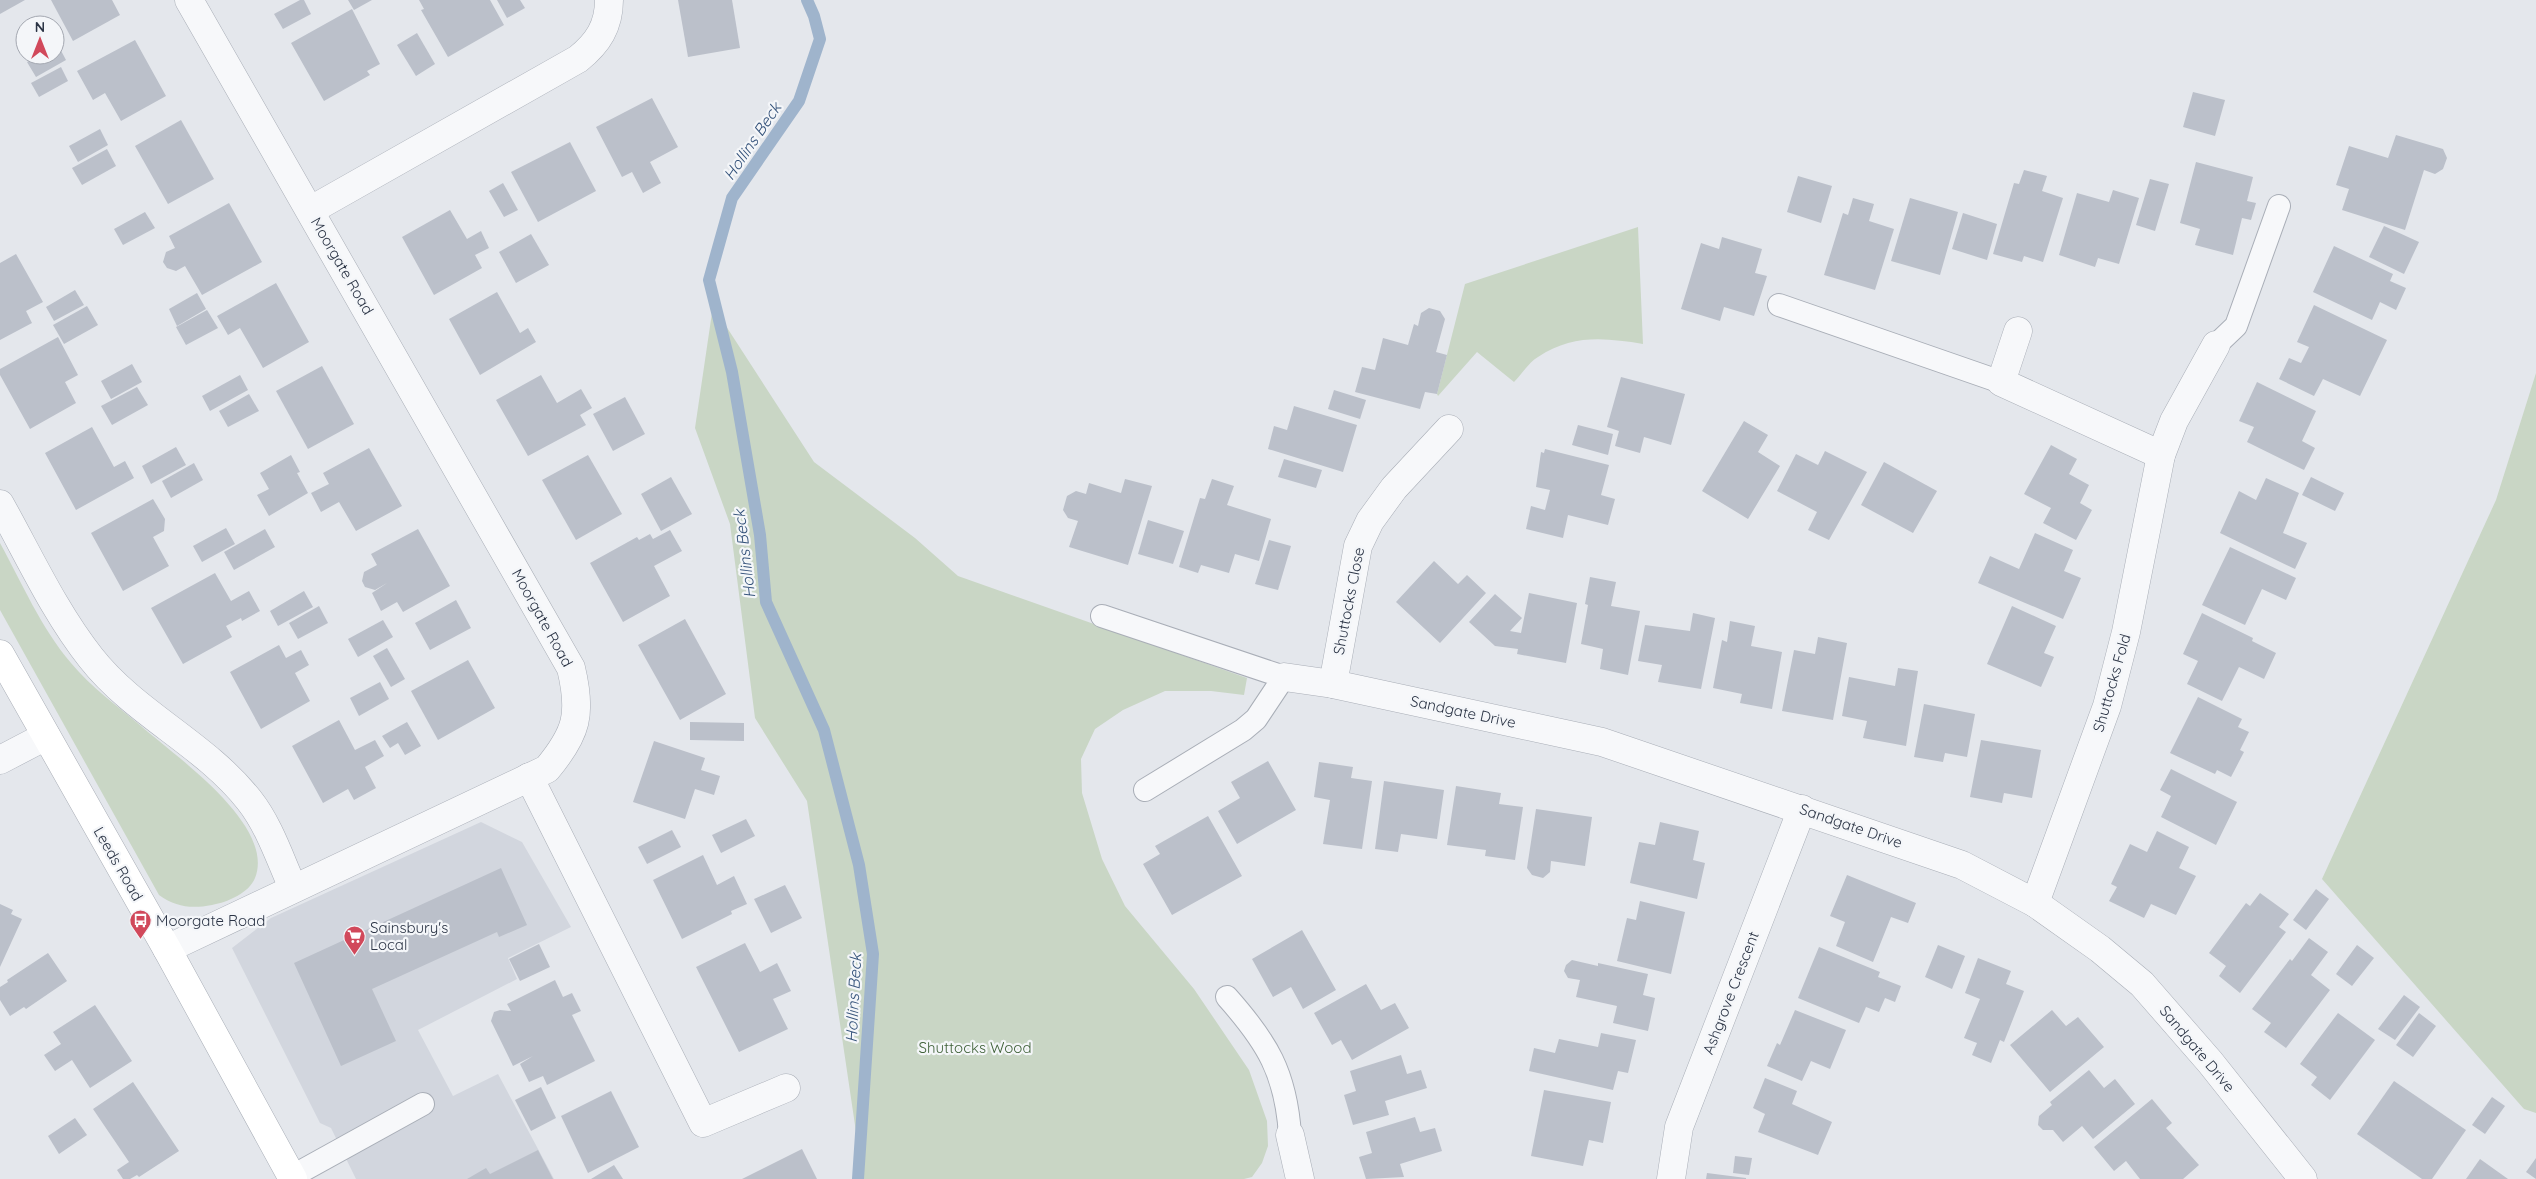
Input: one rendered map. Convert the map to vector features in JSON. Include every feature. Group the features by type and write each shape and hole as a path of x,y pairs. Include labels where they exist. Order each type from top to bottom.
{"main road":[{"name":"Leeds Road","path":"0,654 167,949 292,1178"}],"street":[{"name":"Moorgate Road","path":"167,949 547,769 565,748 575,722 577,695 571,668 189,0"},
{"name":"Moorgate Road","path":"310,210 578,59 593,47 603,31 609,13 610,0"},
{"path":"2018,331 2001,382 2161,456"},
{"name":"Shuttocks Fold","path":"2035,903 2107,706 2126,632 2161,456 2174,421 2216,345"},
{"name":"Shuttocks Close","path":"1333,684 1358,546 1370,521 1394,488 1449,430"},
{"path":"0,504 70,629 91,658 118,686 225,775 249,800 268,830 293,888"},
{"name":"Sandgate Drive","path":"1284,677 1333,684 1602,742 1962,865 2035,903 2100,949 2142,984 2210,1062 2303,1179"},
{"path":"0,760 46,736"},
{"path":"529,777 703,1123 786,1088"},
{"name":"Ashgrove Crescent","path":"1671,1179 1679,1127 1802,809"},
{"path":"1290,1135 1300,1179"}],"lane":[{"path":"2216,345 2236,326 2280,206"},
{"path":"1779,305 2001,382"},
{"path":"1102,616 1284,677 1256,719 1250,724 1145,790"},
{"path":"1226,997 1247,1020 1265,1045 1278,1073 1288,1102 1290,1135"},
{"path":"292,1178 423,1104"}],"shaded area":[{"path":"481,822 522,842 571,927 508,958 517,979 418,1030 453,1096 498,1074 554,1179 356,1179 331,1128 320,1123 232,948 271,918"}],"green space":[{"path":"1638,227 1643,344 1602,339 1564,344 1535,359 1514,382 1477,352 1438,396 1465,284"},
{"name":"Shuttocks Wood","path":"713,306 814,462 915,538 958,576 1247,678 1244,695 1211,691 1165,691 1123,710 1095,729 1081,759 1082,793 1102,859 1125,906 1194,989 1249,1070 1267,1121 1268,1146 1262,1163 1252,1177 1244,1179 863,1179 807,801 755,718 730,524 695,428"},
{"path":"2536,373 2536,1113 2524,1109 2322,879 2496,500"},
{"path":"0,543 32,605 50,635 71,663 104,696 198,773 219,793 237,815 251,836 258,857 255,878 243,892 225,902 197,907 184,906 159,895 0,610"}],"building":[{"path":"0,0 25,0 0,14"},
{"path":"51,0 112,0 120,15 73,41 65,26 65,15 59,15"},
{"path":"300,0 304,0 311,14 283,29 274,14"},
{"path":"348,0 372,0 354,10"},
{"path":"419,0 490,0 504,25 448,57 421,10 424,9"},
{"path":"497,0 520,0 525,8 507,18"},
{"path":"678,0 732,0 740,48 688,57"},
{"path":"352,9 380,64 367,71 370,75 324,101 291,43"},
{"path":"417,33 435,64 416,76 397,45"},
{"path":"135,40 166,96 121,121 105,93 93,100 77,71"},
{"path":"29,65 57,65 36,77"},
{"path":"61,67 68,81 39,97 31,83"},
{"path":"2193,92 2225,100 2215,136 2183,127"},
{"path":"652,98 678,147 650,162 661,183 643,193 632,172 622,177 596,127"},
{"path":"181,120 214,179 168,204 135,146"},
{"path":"100,129 108,145 78,162 69,146"},
{"path":"2396,135 2443,149 2447,158 2443,169 2435,174 2424,170 2405,230 2342,210 2349,189 2336,185 2349,146 2388,158"},
{"path":"570,142 596,191 538,222 511,172"},
{"path":"107,149 116,166 82,185 72,168"},
{"path":"2196,162 2253,177 2247,201 2256,203 2251,220 2242,218 2233,255 2195,245 2200,229 2180,223"},
{"path":"2024,170 2047,176 2042,191 2063,198 2043,262 2024,256 2022,262 1993,254 2014,183 2019,184"},
{"path":"1798,176 1832,186 1821,223 1787,212"},
{"path":"2150,179 2169,184 2155,231 2136,225"},
{"path":"503,183 518,210 504,217 489,191"},
{"path":"2113,190 2139,198 2119,264 2098,258 2095,267 2059,255 2077,193 2109,202"},
{"path":"1853,198 1874,204 1869,221 1894,229 1875,290 1824,275 1843,213 1848,215"},
{"path":"1910,198 1958,212 1940,275 1891,261"},
{"path":"229,203 262,262 202,295 185,266 176,271 167,268 163,262 166,252 175,248 169,236"},
{"path":"450,210 467,239 481,231 489,248 475,255 482,268 434,295 402,237"},
{"path":"145,212 155,228 123,245 114,229"},
{"path":"1963,213 1997,224 1987,260 1952,249"},
{"path":"2384,226 2419,242 2404,274 2369,257"},
{"path":"531,234 549,265 516,283 499,252"},
{"path":"1722,237 1762,249 1755,273 1767,276 1754,316 1724,307 1720,321 1681,309 1701,243 1719,249"},
{"path":"2334,246 2393,274 2390,281 2406,288 2396,310 2380,302 2372,320 2313,292"},
{"path":"16,254 43,302 26,311 32,323 0,340 0,263"},
{"path":"276,283 309,342 263,368 240,328 228,335 217,316"},
{"path":"75,290 84,305 54,321 46,307"},
{"path":"497,292 520,333 528,328 536,342 480,375 449,319"},
{"path":"197,293 206,309 177,326 169,309"},
{"path":"2314,305 2387,340 2360,396 2323,379 2314,396 2279,379 2289,358 2301,363 2309,347 2297,342"},
{"path":"87,306 98,325 64,344 53,325"},
{"path":"1429,308 1440,311 1445,319 1436,352 1447,355 1437,394 1425,392 1420,409 1355,392 1362,367 1375,370 1383,338 1408,345 1414,324 1418,326 1421,313"},
{"path":"207,310 218,328 186,345 176,327"},
{"path":"58,337 78,375 65,382 76,403 30,429 0,375 0,369"},
{"path":"132,364 142,382 111,399 101,381"},
{"path":"322,366 354,424 308,449 276,391"},
{"path":"240,375 248,390 210,411 202,396"},
{"path":"541,375 557,403 581,389 592,408 580,415 586,425 528,456 496,400"},
{"path":"1621,377 1685,394 1671,445 1644,437 1640,453 1615,446 1619,431 1607,427"},
{"path":"2257,382 2316,411 2302,441 2315,448 2304,470 2247,442 2254,427 2239,421"},
{"path":"137,387 148,405 112,425 101,406"},
{"path":"1334,390 1366,400 1360,419 1328,409"},
{"path":"249,394 259,411 228,427 219,411"},
{"path":"625,397 645,434 613,451 593,414"},
{"path":"1294,406 1357,425 1343,472 1268,449 1274,426 1287,430"},
{"path":"1744,421 1768,435 1758,452 1780,466 1748,519 1702,491"},
{"path":"1578,425 1613,434 1608,455 1572,445"},
{"path":"92,427 114,467 125,461 134,478 76,510 45,453"},
{"path":"2051,445 2077,459 2069,474 2089,485 2080,503 2092,510 2076,540 2043,523 2051,508 2024,494"},
{"path":"176,447 186,465 151,484 142,466"},
{"path":"369,448 402,506 356,531 339,502 321,512 311,493 329,484 323,473"},
{"path":"1545,449 1609,465 1601,495 1615,499 1608,525 1568,515 1563,538 1526,529 1531,506 1545,510 1550,490 1536,487 1541,452 1544,453"},
{"path":"1825,451 1867,472 1829,540 1808,530 1817,512 1777,491 1796,454 1818,465"},
{"path":"291,455 300,472 297,473 308,493 269,516 257,495 269,489 260,473"},
{"path":"588,455 622,514 576,540 542,480"},
{"path":"1284,459 1322,470 1316,488 1278,477"},
{"path":"1884,462 1937,491 1913,533 1861,505"},
{"path":"194,463 203,480 171,498 162,481"},
{"path":"671,477 692,514 661,531 641,494"},
{"path":"2311,477 2344,493 2335,511 2302,495"},
{"path":"2266,478 2299,493 2283,533 2307,543 2295,569 2220,533 2239,491 2256,500"},
{"path":"1125,479 1152,486 1128,565 1069,547 1078,521 1068,518 1063,510 1067,496 1076,491 1086,494 1089,483 1121,493"},
{"path":"1212,479 1234,486 1227,505 1271,519 1259,561 1235,554 1229,573 1201,565 1198,573 1179,567 1200,498 1205,499"},
{"path":"153,499 165,519 164,531 153,537 169,566 123,591 91,533"},
{"path":"1148,520 1184,531 1173,564 1138,554"},
{"path":"226,528 235,544 202,562 193,546"},
{"path":"265,529 275,547 234,570 224,552"},
{"path":"418,529 450,586 403,612 397,602 381,611 372,593 387,583 375,590 365,587 362,581 364,572 377,565 371,554"},
{"path":"670,530 682,551 654,566 670,596 623,622 590,563 637,537 639,540 650,534 653,539"},
{"path":"2035,533 2073,550 2064,571 2081,578 2063,619 1978,583 1990,556 2019,569"},
{"path":"1269,540 1291,546 1278,590 1255,584"},
{"path":"2230,547 2296,578 2286,600 2262,589 2245,625 2202,605"},
{"path":"1434,561 1458,584 1467,575 1486,593 1440,643 1396,602"},
{"path":"215,573 231,601 249,591 260,611 242,621 241,618 226,626 232,637 183,664 151,608"},
{"path":"1590,577 1616,582 1611,606 1640,611 1628,675 1600,669 1603,649 1581,644 1588,605 1585,604"},
{"path":"304,591 313,607 278,626 270,611"},
{"path":"1529,593 1577,603 1566,663 1517,654 1518,649 1495,646 1469,622 1495,594 1522,618 1510,631 1521,633"},
{"path":"456,600 471,628 430,650 415,623"},
{"path":"319,606 328,623 298,639 289,623"},
{"path":"2012,606 2056,626 2044,653 2054,657 2041,687 1987,664"},
{"path":"1693,613 1715,618 1701,689 1658,682 1662,665 1638,661 1645,625 1690,631"},
{"path":"2202,613 2253,638 2252,641 2276,653 2264,679 2239,667 2222,701 2187,684 2198,661 2183,654"},
{"path":"685,619 726,694 680,720 638,645"},
{"path":"383,620 393,637 358,657 348,639"},
{"path":"1730,621 1755,626 1751,646 1782,652 1772,709 1740,703 1742,694 1713,688 1722,640 1727,642"},
{"path":"1818,637 1847,643 1833,720 1782,711 1794,650 1815,654"},
{"path":"279,645 286,658 301,650 309,665 295,673 310,701 261,729 230,672"},
{"path":"387,648 405,679 391,687 373,656"},
{"path":"468,660 495,708 438,740 411,691"},
{"path":"1898,668 1918,671 1906,746 1863,738 1867,721 1842,716 1849,677 1895,686"},
{"path":"380,682 389,699 359,716 350,698"},
{"path":"2198,697 2242,719 2238,727 2249,732 2240,750 2244,752 2231,777 2217,770 2215,774 2170,753"},
{"path":"1924,704 1975,714 1967,757 1945,753 1943,762 1914,757"},
{"path":"339,720 355,750 375,740 384,756 365,767 376,788 354,800 348,789 323,803 292,746"},
{"path":"407,722 421,746 405,755 398,743 390,748 382,736"},
{"path":"690,722 744,723 744,741 690,740"},
{"path":"1981,740 2041,750 2032,798 2004,793 2002,803 1970,797"},
{"path":"654,741 705,758 701,770 720,776 714,795 695,789 685,819 633,802"},
{"path":"1268,761 1296,810 1237,844 1218,811 1240,798 1231,782"},
{"path":"1319,762 1353,767 1351,778 1372,781 1362,849 1323,844 1330,800 1314,797"},
{"path":"2171,769 2237,802 2216,845 2161,817 2171,796 2160,790"},
{"path":"1384,781 1444,790 1437,839 1401,834 1398,852 1375,849"},
{"path":"1456,786 1501,793 1499,804 1523,807 1515,860 1485,856 1486,850 1447,845"},
{"path":"1536,809 1592,817 1585,866 1551,861 1550,872 1543,878 1532,875 1527,868"},
{"path":"1208,816 1242,876 1172,915 1143,864 1160,854 1155,846"},
{"path":"746,819 755,836 721,853 712,835"},
{"path":"1660,822 1699,831 1693,860 1705,863 1697,899 1630,883 1639,842 1655,845"},
{"path":"672,830 681,847 647,864 638,847"},
{"path":"2157,831 2189,847 2179,868 2196,876 2176,915 2151,904 2144,918 2109,901 2117,887 2111,884 2130,844 2147,852"},
{"path":"703,855 717,885 734,876 747,904 731,911 732,914 682,939 653,880"},
{"path":"501,868 527,925 499,937 497,932 372,989 396,1041 341,1066 294,963"},
{"path":"1847,875 1916,903 1908,923 1891,917 1873,962 1836,946 1845,922 1830,916"},
{"path":"785,885 802,918 771,933 754,899"},
{"path":"2316,889 2329,899 2306,930 2293,920"},
{"path":"2260,893 2289,914 2279,927 2286,932 2240,993 2219,976 2226,966 2209,953 2246,903 2250,906"},
{"path":"1640,901 1685,912 1671,974 1617,961 1627,918 1636,920"},
{"path":"0,904 13,910 11,914 22,919 0,967"},
{"path":"1302,930 1336,990 1303,1009 1291,987 1273,997 1252,959"},
{"path":"2309,938 2328,952 2311,975 2330,990 2286,1048 2264,1032 2271,1023 2252,1009 2290,959 2292,961"},
{"path":"745,943 760,972 777,963 791,991 773,999 788,1029 739,1052 696,967"},
{"path":"539,944 550,967 520,981 509,959"},
{"path":"1938,945 1965,956 1952,989 1925,977"},
{"path":"2357,945 2374,958 2352,986 2336,974"},
{"path":"1819,947 1880,972 1878,977 1901,986 1895,1002 1885,998 1879,1012 1866,1007 1859,1023 1798,998"},
{"path":"48,953 67,981 26,1009 24,1007 10,1016 0,1000 0,987 8,982 7,980"},
{"path":"1978,958 2011,971 2006,984 2024,991 2004,1042 2000,1040 1991,1063 1972,1055 1977,1043 1964,1038 1980,999 1965,993"},
{"path":"1572,960 1598,966 1598,963 1648,974 1643,995 1655,998 1648,1031 1613,1023 1617,1006 1576,997 1580,980 1568,978 1564,971 1566,965"},
{"path":"555,980 563,997 572,993 581,1011 572,1015 595,1061 547,1085 543,1076 529,1082 520,1064 533,1056 513,1066 491,1021 494,1012 500,1010 511,1011 507,1004"},
{"path":"1366,984 1381,1010 1395,1003 1409,1028 1352,1060 1341,1040 1332,1045 1314,1013"},
{"path":"2404,995 2420,1007 2395,1040 2378,1029"},
{"path":"95,1005 132,1061 90,1088 72,1060 55,1071 44,1055 61,1044 53,1032"},
{"path":"1795,1010 1846,1030 1830,1069 1811,1061 1802,1081 1767,1066 1777,1043 1780,1045"},
{"path":"2052,1010 2066,1026 2078,1017 2104,1047 2050,1092 2010,1045"},
{"path":"2338,1013 2375,1040 2330,1100 2311,1085 2317,1077 2300,1064"},
{"path":"2419,1013 2436,1026 2413,1057 2396,1045"},
{"path":"1601,1033 1636,1040 1628,1073 1618,1071 1613,1090 1529,1071 1534,1048 1555,1053 1559,1039 1598,1047"},
{"path":"1401,1055 1407,1074 1421,1070 1427,1088 1385,1101 1389,1115 1353,1125 1344,1095 1356,1091 1350,1071"},
{"path":"2089,1070 2104,1088 2115,1079 2135,1104 2093,1139 2082,1126 2063,1142 2053,1130 2043,1130 2038,1125 2039,1116 2052,1105 2050,1102"},
{"path":"1765,1078 1797,1091 1792,1104 1832,1122 1818,1155 1758,1132 1765,1114 1753,1108"},
{"path":"2394,1081 2466,1130 2432,1179 2422,1179 2357,1134"},
{"path":"133,1082 179,1151 139,1177 137,1175 130,1179 123,1179 117,1170 129,1162 93,1109"},
{"path":"541,1087 556,1118 531,1131 515,1100"},
{"path":"1544,1090 1611,1102 1603,1143 1589,1140 1583,1166 1531,1156"},
{"path":"611,1091 639,1147 588,1173 561,1116"},
{"path":"2492,1097 2505,1106 2485,1134 2472,1125"},
{"path":"2152,1099 2172,1123 2166,1128 2199,1165 2183,1179 2140,1179 2126,1161 2114,1171 2094,1147"},
{"path":"1415,1117 1420,1132 1435,1128 1442,1151 1400,1164 1404,1177 1366,1179 1359,1157 1372,1153 1366,1132"},
{"path":"75,1118 87,1135 59,1154 48,1136"},
{"path":"802,1149 817,1179 742,1179"},
{"path":"538,1150 553,1179 467,1179 486,1168 490,1174"},
{"path":"1735,1156 1752,1158 1749,1175 1733,1173"},
{"path":"2536,1158 2536,1179 2526,1172"},
{"path":"2480,1159 2508,1179 2466,1179"},
{"path":"614,1165 623,1179 591,1179"},
{"path":"1707,1173 1746,1178 1746,1179 1706,1179"}],"waterway":[{"name":"Hollins Beck","path":"807,0 814,16 820,39 799,101 732,198 709,280 732,372 760,535 766,602 824,730 859,865 873,954 858,1179"}],"place":[{"name":"Moorgate Road","path":"140,940"},
{"name":"Sainsbury's Local","path":"354,956"}]}
